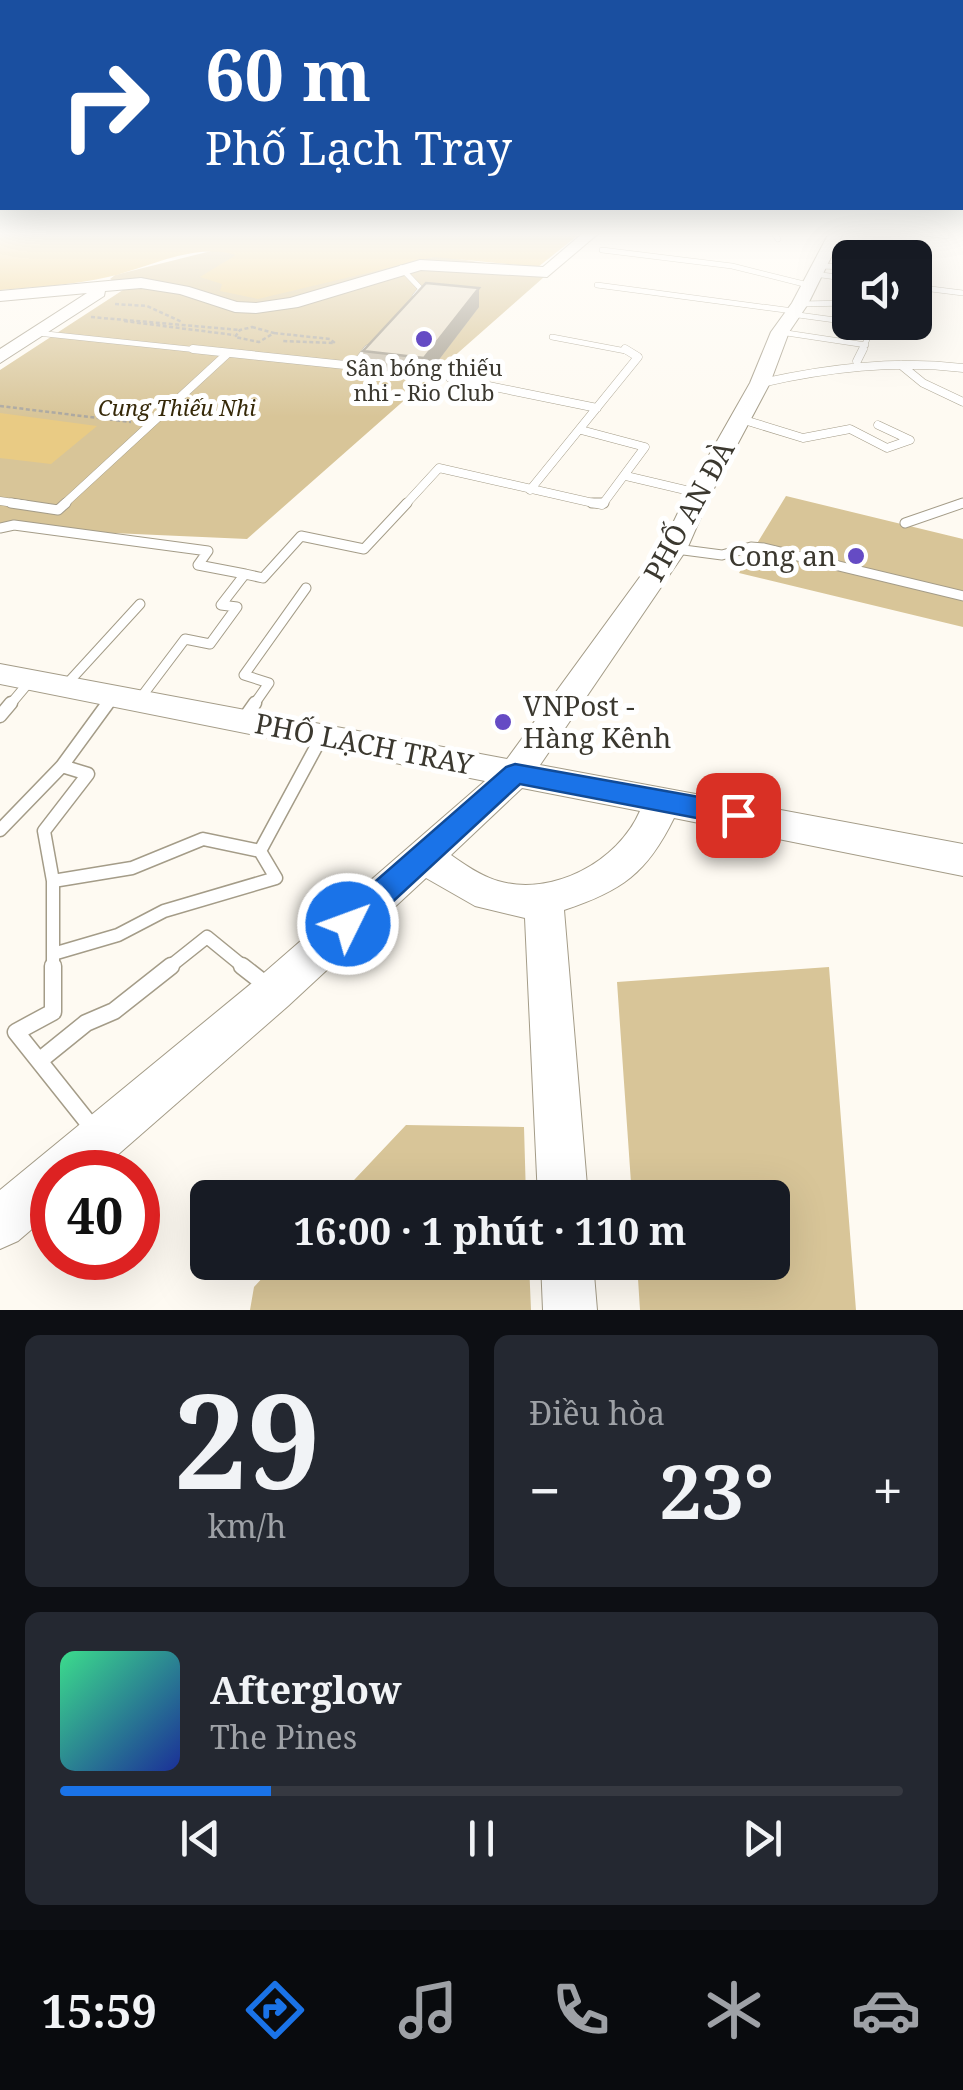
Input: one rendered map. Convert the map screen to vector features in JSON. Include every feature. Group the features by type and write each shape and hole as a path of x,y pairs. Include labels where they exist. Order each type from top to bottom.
{"street":[{"path":"0,296 46,294"},
{"path":"0,339 44,312 93,294"},
{"path":"0,356 96,294"},
{"path":"190,294 235,306 275,307 317,294"},
{"name":"PHỐ AN ĐÀ","path":"88,1150 273,992 515,774 674,549 803,294"},
{"name":"PHỐ LẠCH TRAY","path":"15,677 963,860"},
{"path":"424,856 464,886 512,901 544,901 604,880 618,869 652,832 663,800"},
{"path":"544,901 562,1180"},
{"path":"0,1223 30,1198"},
{"path":"568,1280 570,1310"}],"lane":[{"path":"413,298 416,294"},
{"path":"740,294 832,302"},
{"path":"797,294 866,345"},
{"path":"801,298 807,294"},
{"path":"801,298 811,294"},
{"path":"801,298 832,313"},
{"path":"37,333 351,365 382,334"},
{"path":"530,490 637,354 552,336"},
{"path":"857,361 868,340"},
{"path":"0,501 58,510 228,354"},
{"path":"901,365 944,397 963,402"},
{"path":"760,383 823,368 963,368"},
{"path":"450,378 597,408"},
{"path":"740,419 803,438 850,429 887,448 910,440 878,425"},
{"path":"0,528 14,525 208,551 198,566 263,578 301,536 364,549 438,468 597,506 606,503 645,447 581,430"},
{"path":"626,476 699,494"},
{"path":"906,523 963,503"},
{"path":"674,549 722,555 751,547 764,548 963,596"},
{"path":"0,830 185,640 210,644 236,607 221,606 245,574"},
{"path":"242,721 269,683 244,675 306,588"},
{"path":"64,687 140,604"},
{"path":"0,716 15,677"},
{"path":"260,852 322,736"},
{"path":"62,766 88,774 44,831 53,881 53,1012 16,1032 101,1139"},
{"path":"53,881 132,868 203,839 260,852 276,878 164,911 118,935 53,954"},
{"path":"39,1061 86,1023 114,1011 208,936 273,992"}],"path":[{"path":"106,294 168,312 181,324"},
{"path":"82,316 234,335 246,342 267,339 347,344"},
{"path":"124,322 240,330 265,327 274,333 330,339 335,343"},
{"path":"234,335 240,330"},
{"path":"267,339 274,333"},
{"path":"0,406 141,423"}],"green space":[{"name":"Cung Thiếu Nhi","path":"117,294 525,294 247,539 0,528 0,370"},
{"name":"Cong an","path":"786,496 963,539 963,627 739,573"},
{"path":"829,967 856,1310 640,1310 638,1280 790,1280 790,1180 631,1180 617,982"},
{"path":"406,1125 524,1127 526,1180 354,1180"},
{"path":"260,1280 530,1280 531,1310 250,1310 254,1287"}],"shaded area":[{"path":"235,294 278,294 258,299"},
{"path":"0,413 97,426 51,464 0,458"}],"building":[{"path":"416,294 474,294 424,358 363,351"}],"place":[{"name":"Sân bóng thiếu nhi - Rio Club","path":"424,339"},
{"name":"Cong an","path":"856,556"},
{"name":"VNPost - Hàng Kênh","path":"503,722"}],"route":[{"path":"348,924 515,774 738,815"}]}
